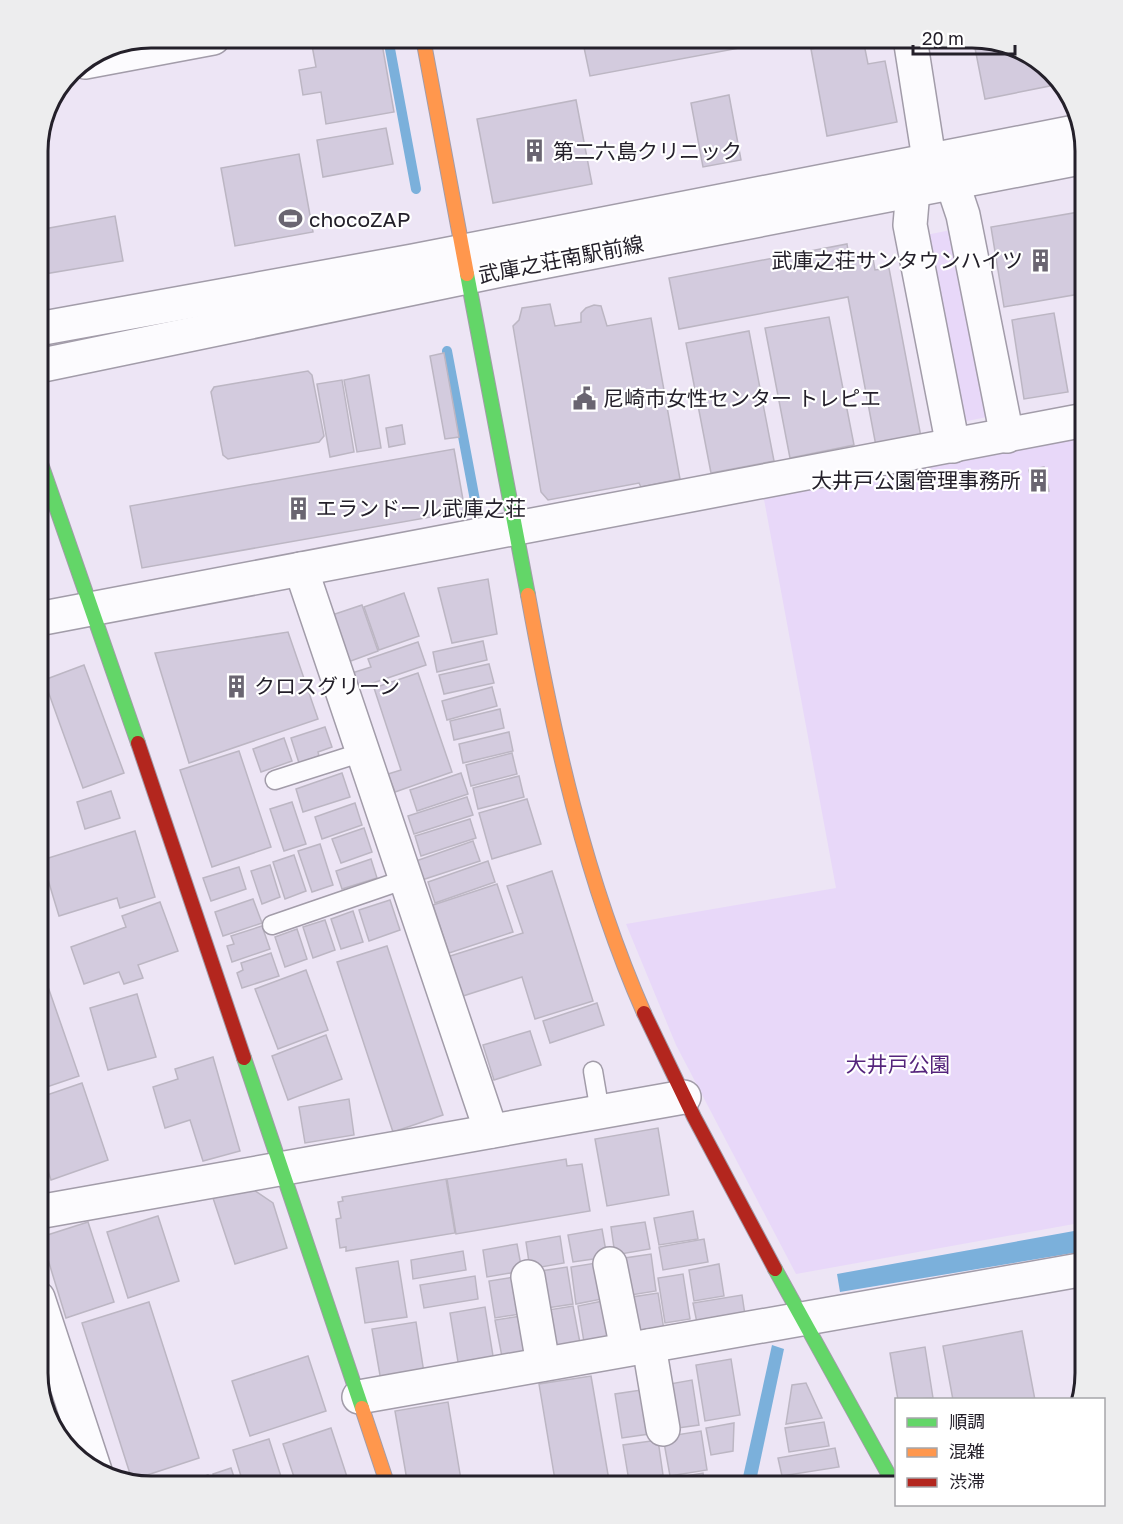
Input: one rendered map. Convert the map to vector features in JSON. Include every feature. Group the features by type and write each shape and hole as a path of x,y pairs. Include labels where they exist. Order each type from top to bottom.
{"street":[{"path":"425,48 547,698 571,805 624,967 660,1051 802,1318 889,1476"},
{"path":"912,48 929,159 952,182 963,215 1007,436"},
{"path":"119,54 135,50"},
{"name":"武庫之荘南駅前線","path":"48,364 464,265 929,159 1073,132"},
{"path":"929,159 913,190 910,225 953,446"},
{"name":"武庫之荘南駅前線","path":"48,327 464,265 913,190 1075,160"},
{"path":"48,617 1075,422"},
{"path":"48,483 385,1476"},
{"path":"301,569 491,1131"},
{"path":"48,1210 684,1097"},
{"path":"610,1264 663,1429"},
{"path":"359,1397 1075,1271"},
{"path":"528,1277 543,1364"},
{"path":"48,1329 90,1455"}],"lane":[{"path":"275,780 363,752"},
{"path":"272,925 406,879"},
{"path":"593,1071 600,1112"}],"green space":[{"path":"951,230 987,417 962,422 926,235"},
{"name":"大井戸公園","path":"1075,434 1075,1224 796,1274 676,1045 626,924 836,888 763,494"}],"water":[{"path":"1075,1231 1075,1253 840,1292 837,1274"},
{"path":"772,1345 784,1349 757,1476 743,1476"}],"building":[{"path":"312,48 383,48 394,112 326,124 321,92 303,95 299,70 316,67"},
{"path":"584,48 740,48 590,76"},
{"path":"865,48 868,64 885,61 897,122 827,136 811,49"},
{"path":"975,48 1005,53 1024,62 1052,86 985,99"},
{"path":"729,95 741,160 703,167 691,103"},
{"name":"第二六島クリニック","path":"576,100 592,184 493,203 477,119"},
{"path":"386,128 393,164 323,177 317,140"},
{"path":"299,154 313,232 235,246 221,168"},
{"name":"武庫之荘サンタウンハイツ","path":"1075,213 1075,295 1004,307 991,227"},
{"path":"115,216 123,261 48,273 48,228"},
{"path":"847,244 849,257 872,253 875,270 889,268 921,437 876,446 848,297 679,329 669,278"},
{"path":"550,304 555,326 581,322 581,313 594,305 601,306 607,326 651,318 680,479 641,487 639,483 548,500 541,492 513,326 519,320 522,308"},
{"path":"1054,313 1068,392 1024,399 1012,320"},
{"path":"829,317 854,445 790,458 765,328"},
{"path":"749,331 774,461 711,473 686,343"},
{"path":"444,353 459,437 445,439 430,356"},
{"path":"308,371 312,375 324,436 319,442 228,459 223,455 211,392 214,387"},
{"path":"369,375 381,448 357,452 344,380"},
{"path":"342,380 354,452 330,457 317,384"},
{"path":"402,425 405,444 389,447 386,428"},
{"name":"エランドール武庫之荘","path":"454,449 465,511 142,568 130,506"},
{"name":"大井戸公園管理事務所","path":"1044,467 1049,491 1034,493 1029,470"},
{"path":"488,579 497,634 452,643 438,588"},
{"path":"404,593 419,636 379,650 364,607"},
{"path":"362,605 378,651 348,662 332,615"},
{"name":"クロスグリーン","path":"288,632 318,719 189,763 155,653"},
{"path":"483,641 487,660 437,672 433,652"},
{"path":"418,642 426,665 358,688 352,673 371,667 368,659"},
{"path":"489,664 494,683 444,694 439,675"},
{"path":"84,665 124,773 83,788 48,691 48,678"},
{"path":"418,673 452,772 395,792 388,774 401,770 374,688"},
{"path":"492,687 497,706 447,720 442,701"},
{"path":"500,709 504,728 454,740 450,721"},
{"path":"325,727 332,747 318,752 319,756 299,763 291,738"},
{"path":"509,732 513,751 463,763 459,744"},
{"path":"284,738 292,761 261,772 253,749"},
{"path":"239,751 271,847 212,867 180,770"},
{"path":"512,753 517,774 471,786 466,765"},
{"path":"342,773 350,797 303,812 296,789"},
{"path":"461,773 468,794 417,811 410,790"},
{"path":"519,776 524,797 478,809 473,788"},
{"path":"111,791 120,818 85,829 77,802"},
{"path":"467,797 473,815 414,834 408,816"},
{"path":"527,799 541,844 492,859 479,813"},
{"path":"292,802 306,844 284,851 270,809"},
{"path":"355,803 362,825 322,839 315,817"},
{"path":"470,819 476,838 421,856 415,836"},
{"path":"364,828 372,852 341,863 332,839"},
{"path":"135,831 155,897 120,908 117,898 59,916 48,880 48,858"},
{"path":"473,841 480,861 422,880 416,861"},
{"path":"320,844 333,885 312,892 298,851"},
{"path":"294,855 306,891 285,899 273,862"},
{"path":"371,859 377,878 342,889 336,871"},
{"path":"488,861 495,882 435,903 428,882"},
{"path":"270,865 280,897 262,904 251,871"},
{"path":"239,867 246,889 211,901 203,878"},
{"path":"552,871 593,1001 535,1019 522,977 460,997 447,957 523,933 507,886"},
{"path":"497,884 513,932 449,953 433,905"},
{"path":"253,899 262,923 223,936 215,912"},
{"path":"390,900 400,930 369,941 359,910"},
{"path":"160,902 178,951 138,965 143,978 124,984 119,972 84,984 71,947 126,927 122,916"},
{"path":"353,911 363,942 341,949 331,919"},
{"path":"325,920 335,950 313,958 303,927"},
{"path":"262,926 270,949 232,962 227,946 234,944 231,936"},
{"path":"297,929 307,959 285,967 275,937"},
{"path":"387,946 443,1115 393,1132 337,962"},
{"path":"271,953 279,976 242,988 237,973 243,970 241,963"},
{"path":"306,970 328,1030 278,1049 255,989"},
{"path":"48,987 79,1076 48,1087"},
{"path":"137,994 156,1057 108,1070 90,1008"},
{"path":"597,1003 604,1025 550,1043 543,1021"},
{"path":"530,1031 541,1065 494,1080 483,1045"},
{"path":"326,1035 342,1079 288,1100 272,1056"},
{"path":"213,1057 240,1151 203,1161 190,1120 165,1128 153,1087 178,1079 175,1069"},
{"path":"82,1083 108,1160 51,1180 48,1171 48,1095"},
{"path":"349,1099 354,1135 305,1143 299,1107"},
{"path":"658,1128 669,1195 607,1206 595,1139"},
{"path":"566,1159 567,1166 582,1164 590,1211 456,1234 447,1179"},
{"path":"446,1179 455,1233 346,1251 346,1247 340,1248 336,1219 341,1218 338,1202 343,1201 342,1197"},
{"path":"254,1190 273,1203 287,1248 235,1264 213,1198"},
{"path":"693,1211 698,1239 659,1245 654,1218"},
{"path":"158,1216 179,1281 128,1298 107,1232"},
{"path":"88,1222 114,1302 66,1318 48,1260 48,1235"},
{"path":"645,1222 650,1249 615,1255 611,1227"},
{"path":"602,1229 607,1257 573,1262 568,1235"},
{"path":"560,1236 564,1263 530,1269 526,1242"},
{"path":"704,1239 708,1262 663,1270 659,1247"},
{"path":"517,1244 522,1271 487,1277 483,1250"},
{"path":"463,1251 466,1270 413,1279 411,1260"},
{"path":"651,1254 656,1291 631,1295 625,1258"},
{"path":"398,1261 407,1317 365,1323 356,1268"},
{"path":"596,1263 602,1299 576,1304 571,1267"},
{"path":"719,1264 724,1296 694,1301 689,1270"},
{"path":"567,1267 573,1304 547,1308 541,1271"},
{"path":"683,1274 690,1319 665,1323 658,1278"},
{"path":"475,1276 478,1299 424,1308 420,1285"},
{"path":"514,1277 520,1314 495,1318 489,1281"},
{"path":"658,1293 664,1330 638,1334 632,1297"},
{"path":"742,1295 745,1315 697,1323 693,1303"},
{"path":"603,1301 609,1338 584,1342 578,1306"},
{"path":"149,1302 199,1458 144,1476 130,1474 82,1323"},
{"path":"573,1306 580,1343 554,1347 548,1310"},
{"path":"485,1307 494,1362 459,1368 450,1313"},
{"path":"521,1316 527,1353 502,1357 495,1320"},
{"path":"416,1322 424,1373 381,1381 372,1329"},
{"path":"1022,1331 1035,1398 953,1398 943,1346"},
{"path":"925,1347 933,1398 898,1398 890,1353"},
{"path":"308,1356 326,1411 250,1436 232,1381"},
{"path":"731,1359 740,1415 705,1421 696,1365"},
{"path":"591,1376 608,1476 554,1476 539,1384"},
{"path":"692,1380 699,1425 671,1429 664,1385"},
{"path":"806,1383 822,1418 786,1424 792,1385"},
{"path":"641,1390 649,1434 622,1438 615,1394"},
{"path":"448,1402 460,1476 406,1476 395,1411"},
{"path":"824,1422 829,1446 789,1452 785,1428"},
{"path":"734,1423 733,1451 711,1455 706,1428"},
{"path":"331,1428 347,1476 294,1476 283,1444"},
{"path":"701,1431 707,1470 670,1476 663,1437"},
{"path":"269,1439 281,1476 241,1476 233,1450"},
{"path":"658,1440 663,1475 628,1476 623,1445"},
{"path":"835,1448 839,1467 782,1476 778,1458"},
{"path":"231,1468 234,1476 214,1476 213,1474"},
{"path":"703,1473 703,1476 685,1476"}],"waterway":[{"path":"390,48 416,189"},
{"path":"447,351 477,511"}],"traffic: fast":[{"path":"467,274 528,595"},
{"path":"48,484 138,743"},
{"path":"244,1058 362,1408"},
{"path":"775,1269 889,1476"}],"traffic: slow":[{"path":"425,48 467,274"},
{"path":"528,595 549,702 588,860 623,962 644,1013"},
{"path":"362,1408 385,1476"}],"traffic: jam":[{"path":"138,743 244,1058"},
{"path":"644,1013 694,1117 775,1269"}],"place":[{"name":"第二六島クリニック","path":"535,151"},
{"name":"chocoZAP","path":"291,219"},
{"name":"武庫之荘サンタウンハイツ","path":"1041,260"},
{"name":"尼崎市女性センター トレピエ","path":"585,398"},
{"name":"大井戸公園管理事務所","path":"1039,480"},
{"name":"エランドール武庫之荘","path":"298,508"},
{"name":"クロスグリーン","path":"236,686"}]}
